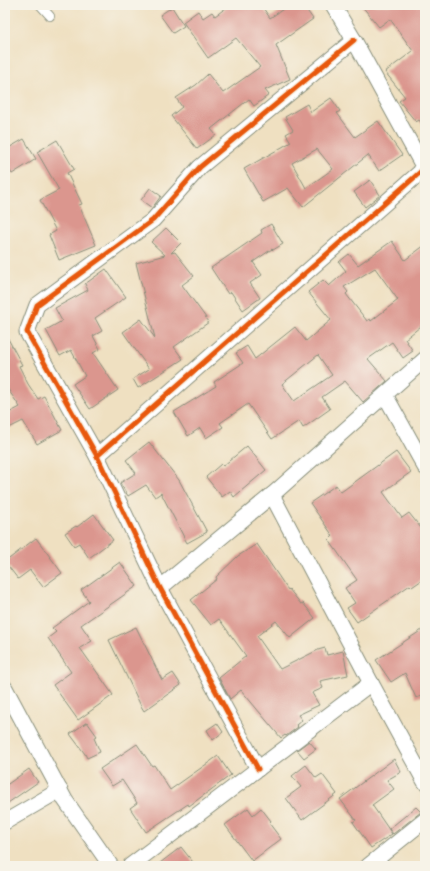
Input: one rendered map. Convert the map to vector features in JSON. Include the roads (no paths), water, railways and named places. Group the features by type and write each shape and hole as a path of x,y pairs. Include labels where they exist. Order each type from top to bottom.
{"street":[{"path":"97,456 425,168 333,5"},
{"path":"258,769 160,588 97,456 27,332 37,305 153,220 200,167 354,40"},
{"path":"160,588 272,495 425,359"},
{"path":"385,395 425,467"},
{"path":"272,495 425,782"},
{"path":"130,866 371,683"},
{"path":"5,688 65,800 111,866"},
{"path":"5,822 60,790"},
{"path":"368,866 425,820"}],"lane":[{"path":"40,5 50,16"}]}
